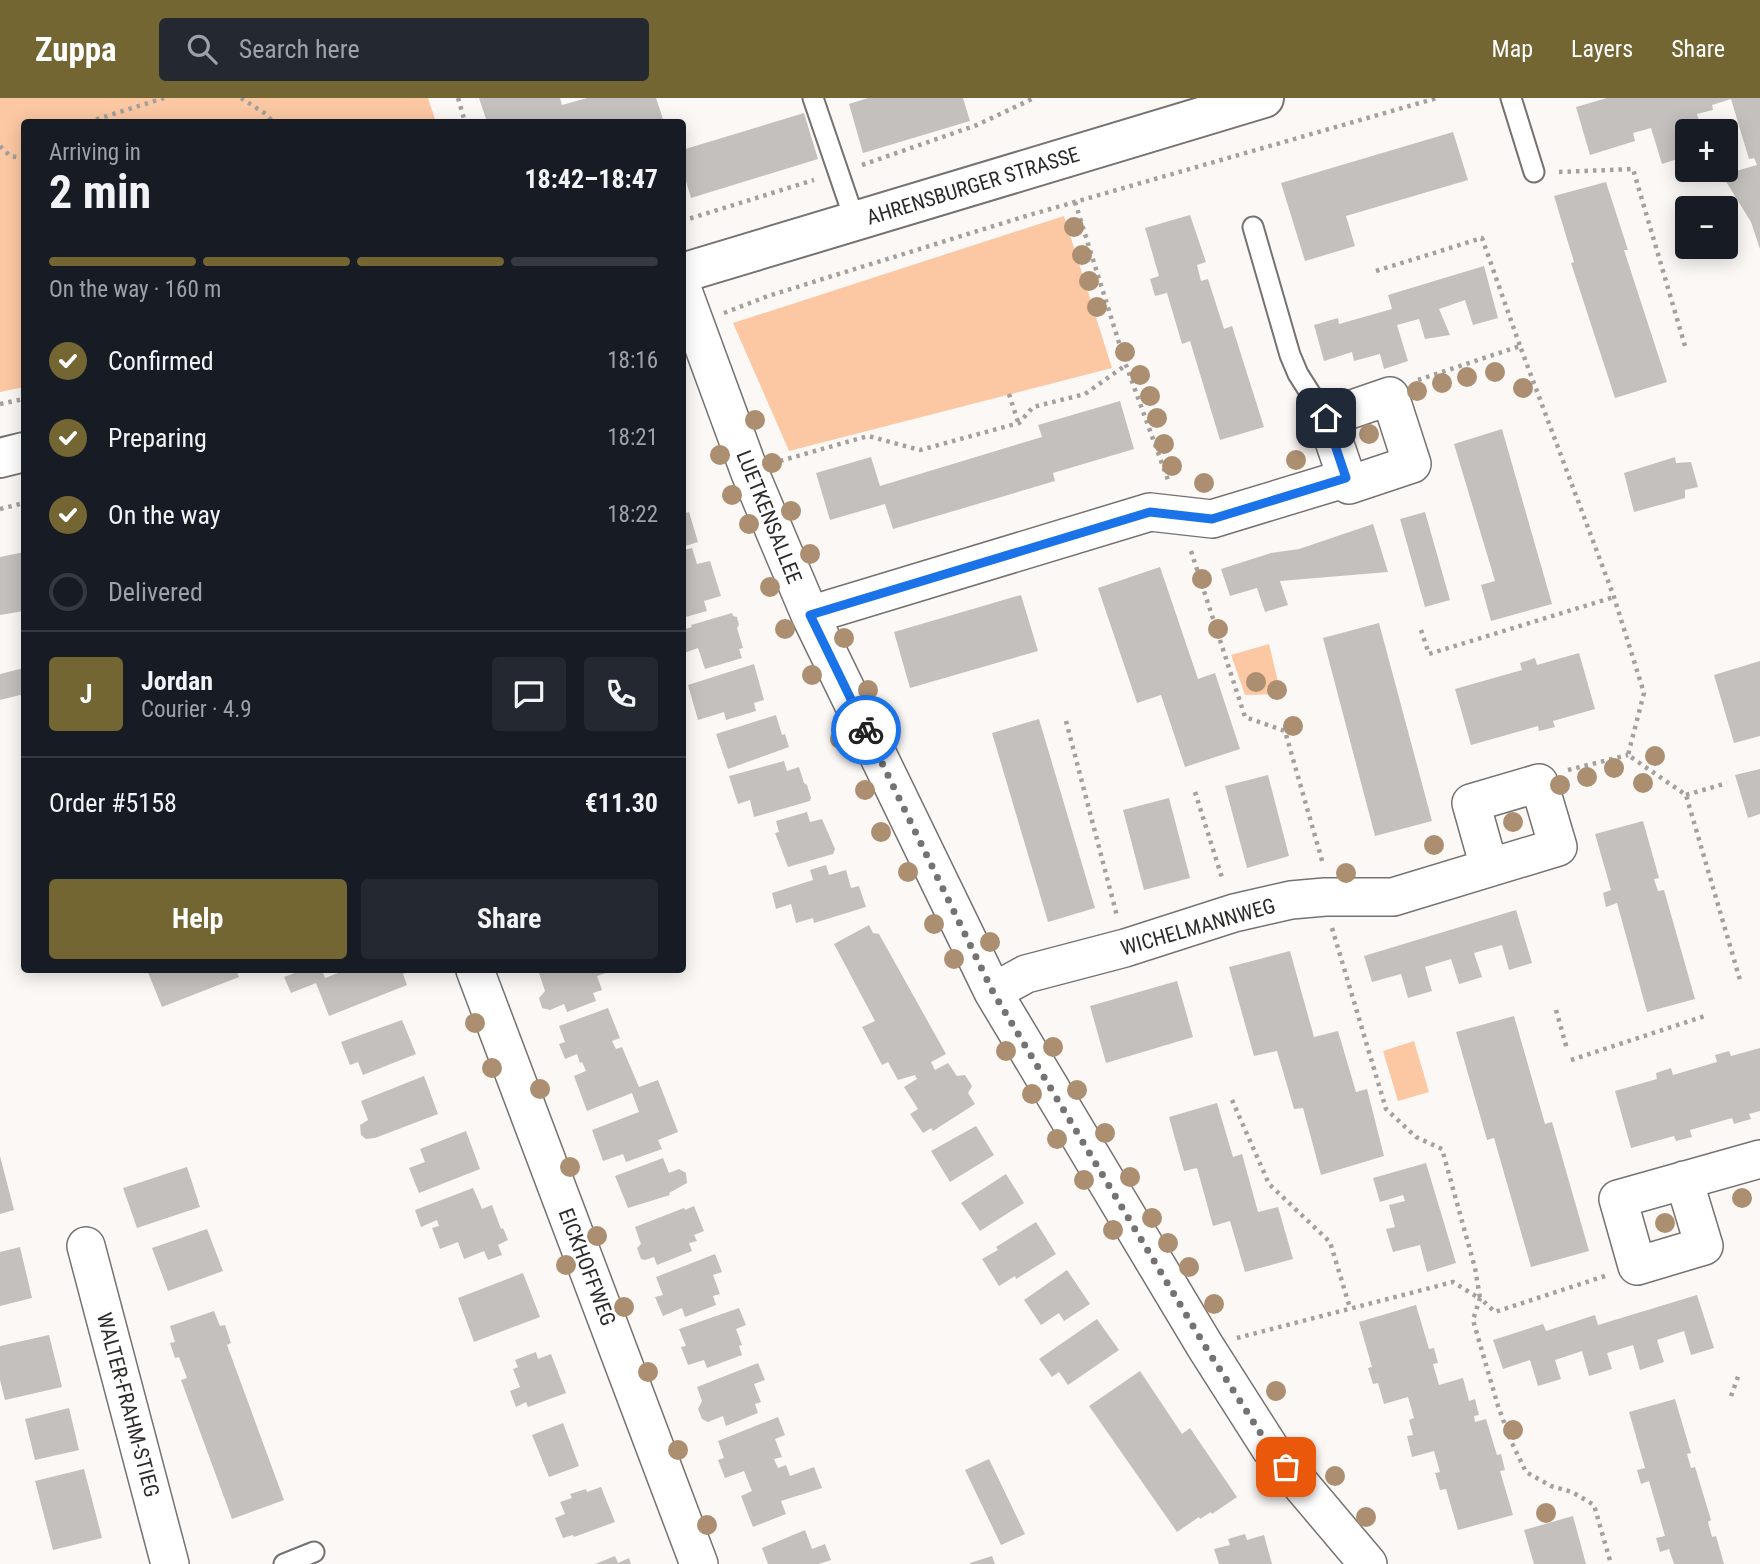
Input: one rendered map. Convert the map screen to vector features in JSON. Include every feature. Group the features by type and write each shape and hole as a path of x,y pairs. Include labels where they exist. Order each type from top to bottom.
{"main road":[{"name":"AHRENSBURGER STRASSE","path":"686,272 1264,98"},
{"path":"0,458 21,453"}],"street":[{"name":"LUETKENSALLEE","path":"686,298 750,473 810,615 993,992 1205,1346 1270,1448 1368,1564"},
{"path":"1390,396 1412,464 1349,485 1326,418 1390,396"},
{"path":"810,615 1150,512 1212,519 1346,478"},
{"path":"1489,866 1471,803 1539,783"},
{"name":"WICHELMANNWEG","path":"993,992 1026,974 1125,948 1234,913 1291,900 1393,897 1558,847 1539,783"},
{"name":"EICKHOFFWEG","path":"476,973 699,1564"},
{"path":"1684,1180 1703,1246 1637,1266 1618,1199 1684,1180 1760,1159"},
{"name":"WALTER-FRAHM-STIEG","path":"86,1246 170,1564"}],"lane":[{"path":"813,98 855,221"},
{"path":"1511,98 1534,173"},
{"path":"1253,227 1294,364 1326,418"},
{"path":"284,1564 314,1552"}],"path":[{"path":"98,119 164,98"},
{"path":"241,98 270,119"},
{"path":"458,98 464,119"},
{"path":"696,323 768,296 1075,202 1437,98"},
{"path":"0,146 10,156 21,158"},
{"path":"1534,173 1633,169 1685,346"},
{"path":"1075,202 1126,365 1181,516 1245,717 1285,731 1323,862 1325,897 1385,1109 1416,1137 1442,1149 1475,1268 1480,1298 1473,1320 1511,1441 1526,1472 1594,1505 1611,1564"},
{"path":"1376,271 1482,238 1614,597 1644,693 1628,755"},
{"path":"1390,396 1413,382 1520,346"},
{"path":"776,462 868,436 920,450 1019,423 1033,407 1085,394 1126,365"},
{"path":"1009,394 1019,423"},
{"path":"0,404 21,399"},
{"path":"0,509 21,504"},
{"path":"1421,630 1429,654 1614,597"},
{"path":"1066,721 1125,948"},
{"path":"1539,783 1560,772 1628,755 1686,795 1740,980"},
{"path":"1686,795 1727,783"},
{"path":"1195,792 1234,913"},
{"path":"1556,1010 1567,1049"},
{"path":"1571,1059 1705,1016"},
{"path":"1232,1100 1269,1184 1330,1242 1350,1308"},
{"path":"1205,1346 1453,1282 1480,1298 1495,1312 1637,1266"},
{"path":"1731,1396 1739,1374"}],"shaded area":[{"path":"0,98 428,98 435,119 21,119 21,388 0,392"},
{"path":"1064,216 1112,368 789,451 733,323"},
{"path":"1269,644 1281,694 1245,695 1231,655"},
{"path":"1414,1041 1429,1092 1398,1101 1383,1051"}],"building":[{"path":"479,98 560,98 562,105 587,98 656,98 663,119 486,119"},
{"path":"868,98 963,98 970,121 863,153 849,104"},
{"path":"1607,98 1760,98 1760,249 1738,196 1735,196 1726,182 1738,182 1738,170 1757,165 1754,158 1749,159 1731,99 1712,105 1713,110 1697,114 1698,119 1675,119 1675,160 1662,164 1651,128 1633,133 1635,141 1590,155 1576,107"},
{"path":"804,113 818,159 691,198 686,181 686,149"},
{"path":"1453,132 1468,180 1346,216 1355,246 1305,261 1281,183"},
{"path":"1606,182 1628,250 1624,250 1667,382 1615,398 1571,263 1574,262 1554,196"},
{"path":"1190,215 1206,262 1197,265 1201,281 1208,279 1224,329 1232,326 1264,427 1220,440 1190,341 1182,344 1167,293 1155,296 1150,279 1159,276 1145,228"},
{"path":"1484,266 1498,318 1473,325 1465,300 1439,309 1450,335 1425,339 1419,319 1397,325 1408,361 1384,369 1380,354 1354,361 1352,352 1324,361 1314,325 1338,318 1339,324 1392,309 1388,295"},
{"path":"1120,401 1134,449 1053,473 1055,481 893,529 885,504 830,520 816,473 871,457 880,486 1042,437 1038,425"},
{"path":"1502,429 1552,604 1491,621 1481,585 1495,581 1454,444"},
{"path":"1675,457 1676,463 1691,462 1698,487 1685,490 1685,498 1634,512 1624,473"},
{"path":"689,512 698,542 686,546 686,513"},
{"path":"1425,512 1450,600 1425,607 1400,519"},
{"path":"1373,524 1388,572 1280,581 1288,605 1265,612 1257,588 1230,596 1221,569 1271,553 1299,549"},
{"path":"692,548 697,564 710,561 721,596 704,601 707,611 686,617 686,549"},
{"path":"21,553 21,612 0,615 0,557"},
{"path":"1160,567 1198,679 1215,673 1240,749 1185,767 1161,695 1137,703 1098,588"},
{"path":"1021,595 1038,651 910,688 894,632"},
{"path":"732,613 737,617 739,625 737,628 743,648 739,649 742,658 705,669 698,648 686,652 686,629 692,627 691,625"},
{"path":"1379,623 1432,821 1375,836 1323,638"},
{"path":"1579,653 1595,709 1553,721 1555,727 1539,731 1538,726 1471,745 1455,689 1522,670 1520,663 1535,658 1537,665"},
{"path":"1760,661 1760,736 1734,743 1714,675"},
{"path":"754,664 764,700 754,703 756,711 726,720 724,712 698,720 688,685"},
{"path":"21,669 21,695 0,700 0,674"},
{"path":"776,715 789,747 728,769 716,734"},
{"path":"1039,719 1095,908 1048,922 992,733"},
{"path":"784,761 787,771 799,767 810,801 754,817 750,800 738,804 729,776"},
{"path":"1760,769 1760,814 1748,818 1735,775"},
{"path":"1268,775 1289,856 1247,868 1225,786"},
{"path":"1169,798 1190,878 1144,890 1123,810"},
{"path":"807,812 810,822 822,819 835,849 833,854 788,867 775,833 779,832 776,821"},
{"path":"1643,821 1659,878 1654,879 1658,891 1664,890 1695,999 1647,1012 1617,903 1606,907 1603,893 1611,890 1595,834"},
{"path":"826,865 829,875 846,870 851,888 859,886 866,907 814,923 813,918 796,923 791,904 776,909 772,893 813,880 810,870"},
{"path":"1516,910 1532,963 1509,970 1502,945 1474,953 1482,977 1459,984 1451,959 1425,967 1432,991 1408,998 1401,974 1372,982 1364,956"},
{"path":"869,925 873,933 879,934 946,1054 931,1062 935,1070 948,1063 957,1076 965,1075 972,1086 968,1093 975,1104 933,1131 931,1128 923,1133 910,1114 918,1109 904,1087 917,1079 915,1075 898,1080 888,1062 882,1065 862,1027 875,1021 834,944"},
{"path":"1290,951 1314,1037 1338,1031 1356,1092 1367,1089 1384,1156 1321,1175 1303,1108 1294,1109 1277,1051 1254,1056 1229,967"},
{"path":"148,973 237,973 239,977 162,1007"},
{"path":"295,973 323,973 325,978 338,973 405,973 403,974 407,985 329,1016 316,983 291,993 284,977"},
{"path":"539,973 606,973 597,976 602,990 593,993 596,1001 567,1012 564,1004 550,1010 542,1008 539,998 545,991"},
{"path":"1177,981 1193,1037 1106,1063 1090,1006"},
{"path":"608,1008 620,1038 612,1041 616,1049 622,1047 639,1087 658,1080 678,1132 658,1140 662,1149 626,1162 623,1154 603,1161 592,1130 639,1112 632,1093 587,1111 574,1076 586,1071 577,1054 565,1059 559,1044 565,1042 559,1026"},
{"path":"1514,1016 1545,1124 1552,1122 1589,1251 1531,1267 1494,1138 1487,1140 1456,1032"},
{"path":"402,1020 416,1054 363,1075 358,1062 350,1065 341,1042"},
{"path":"1760,1048 1760,1111 1749,1114 1751,1119 1734,1124 1732,1118 1690,1130 1692,1137 1676,1141 1674,1136 1631,1148 1615,1091 1657,1079 1656,1073 1671,1068 1673,1075 1717,1062 1715,1055 1729,1051 1731,1056"},
{"path":"424,1076 438,1114 375,1138 366,1139 361,1135 360,1125 368,1120 361,1101"},
{"path":"1217,1103 1233,1157 1242,1154 1258,1212 1278,1207 1293,1259 1245,1272 1230,1221 1213,1226 1197,1168 1184,1171 1169,1117"},
{"path":"976,1126 994,1155 950,1182 931,1151"},
{"path":"466,1131 480,1169 419,1193 409,1168 425,1162 420,1149"},
{"path":"0,1156 14,1210 0,1214"},
{"path":"663,1158 669,1173 679,1169 686,1173 687,1183 669,1193 670,1195 628,1208 615,1176"},
{"path":"1426,1163 1456,1263 1427,1272 1420,1245 1393,1252 1386,1229 1395,1227 1389,1205 1405,1201 1403,1195 1380,1202 1373,1178"},
{"path":"187,1167 200,1207 137,1228 123,1188"},
{"path":"1006,1174 1024,1203 980,1231 961,1203"},
{"path":"473,1188 482,1209 492,1205 508,1240 498,1245 502,1255 488,1260 484,1251 464,1259 458,1242 440,1249 432,1228 439,1226 437,1220 421,1227 415,1210"},
{"path":"694,1206 704,1231 694,1235 697,1241 689,1243 692,1251 657,1265 654,1257 641,1259 637,1248 641,1244 635,1227"},
{"path":"1036,1222 1056,1254 1016,1279 1015,1276 999,1286 982,1259"},
{"path":"207,1229 223,1271 168,1291 152,1248"},
{"path":"20,1247 32,1298 0,1306 0,1252"},
{"path":"715,1254 722,1272 713,1275 720,1294 713,1296 716,1305 685,1317 682,1308 663,1316 655,1297 663,1295 656,1277"},
{"path":"1067,1270 1090,1304 1064,1321 1059,1313 1041,1325 1024,1300"},
{"path":"523,1273 540,1317 474,1342 458,1298"},
{"path":"1697,1295 1714,1348 1691,1355 1684,1331 1657,1340 1664,1362 1640,1370 1633,1345 1607,1353 1612,1369 1589,1376 1582,1351 1555,1360 1561,1379 1538,1386 1530,1360 1503,1369 1493,1340 1543,1324 1546,1331 1595,1315 1598,1325"},
{"path":"1416,1305 1429,1349 1434,1348 1438,1363 1433,1364 1439,1385 1463,1378 1469,1401 1475,1399 1479,1415 1474,1416 1475,1422 1486,1419 1497,1455 1501,1454 1505,1470 1500,1471 1513,1515 1458,1530 1446,1489 1440,1490 1435,1473 1440,1472 1434,1451 1412,1457 1407,1436 1413,1435 1409,1420 1414,1418 1408,1397 1384,1404 1378,1383 1373,1384 1368,1368 1372,1367 1359,1322"},
{"path":"739,1308 746,1325 736,1329 742,1345 739,1346 742,1355 707,1368 704,1360 688,1365 681,1347 686,1346 679,1329"},
{"path":"214,1311 220,1326 225,1325 231,1343 227,1345 284,1500 232,1519 181,1380 187,1378 170,1343 175,1342 170,1326"},
{"path":"1097,1319 1119,1350 1068,1385 1059,1372 1052,1377 1039,1359"},
{"path":"49,1335 62,1387 5,1400 0,1380 0,1346"},
{"path":"536,1352 538,1359 551,1354 566,1393 528,1407 526,1402 516,1407 510,1391 520,1387 513,1369 518,1367 515,1360"},
{"path":"758,1363 765,1380 754,1384 761,1402 755,1404 758,1413 726,1426 723,1416 708,1422 702,1419 698,1409 702,1401 697,1387"},
{"path":"1140,1371 1182,1434 1190,1428 1237,1497 1177,1532 1089,1406"},
{"path":"1675,1399 1691,1453 1687,1454 1691,1468 1695,1467 1711,1520 1708,1522 1712,1537 1716,1536 1724,1564 1674,1564 1669,1549 1660,1552 1656,1538 1665,1536 1649,1481 1641,1484 1637,1470 1645,1468 1629,1412"},
{"path":"69,1408 79,1450 35,1460 25,1419"},
{"path":"778,1417 785,1435 775,1439 782,1457 774,1459 778,1468 786,1465 790,1476 814,1467 822,1488 781,1501 786,1514 753,1527 741,1496 752,1491 744,1471 725,1478 718,1460 724,1458 718,1441"},
{"path":"563,1423 579,1466 549,1477 532,1435"},
{"path":"989,1459 1025,1534 1001,1545 965,1470"},
{"path":"84,1469 102,1538 53,1550 35,1481"},
{"path":"601,1487 615,1522 574,1537 563,1538 555,1518 565,1514 560,1502 572,1498 570,1494"},
{"path":"1573,1516 1586,1564 1534,1564 1524,1530"},
{"path":"805,1530 812,1549 825,1544 831,1560 819,1564 768,1564 762,1548"},
{"path":"1245,1534 1247,1540 1264,1535 1272,1564 1219,1564 1214,1549 1230,1545 1228,1539"},
{"path":"615,1556 618,1563 629,1558 631,1564 595,1564"},
{"path":"992,1556 995,1564 970,1564 970,1563"}],"way so far":[{"path":"866,730 993,992 1205,1346 1270,1448 1286,1467"}],"route":[{"path":"866,730 810,615 1150,512 1212,519 1346,478 1326,418"}]}
